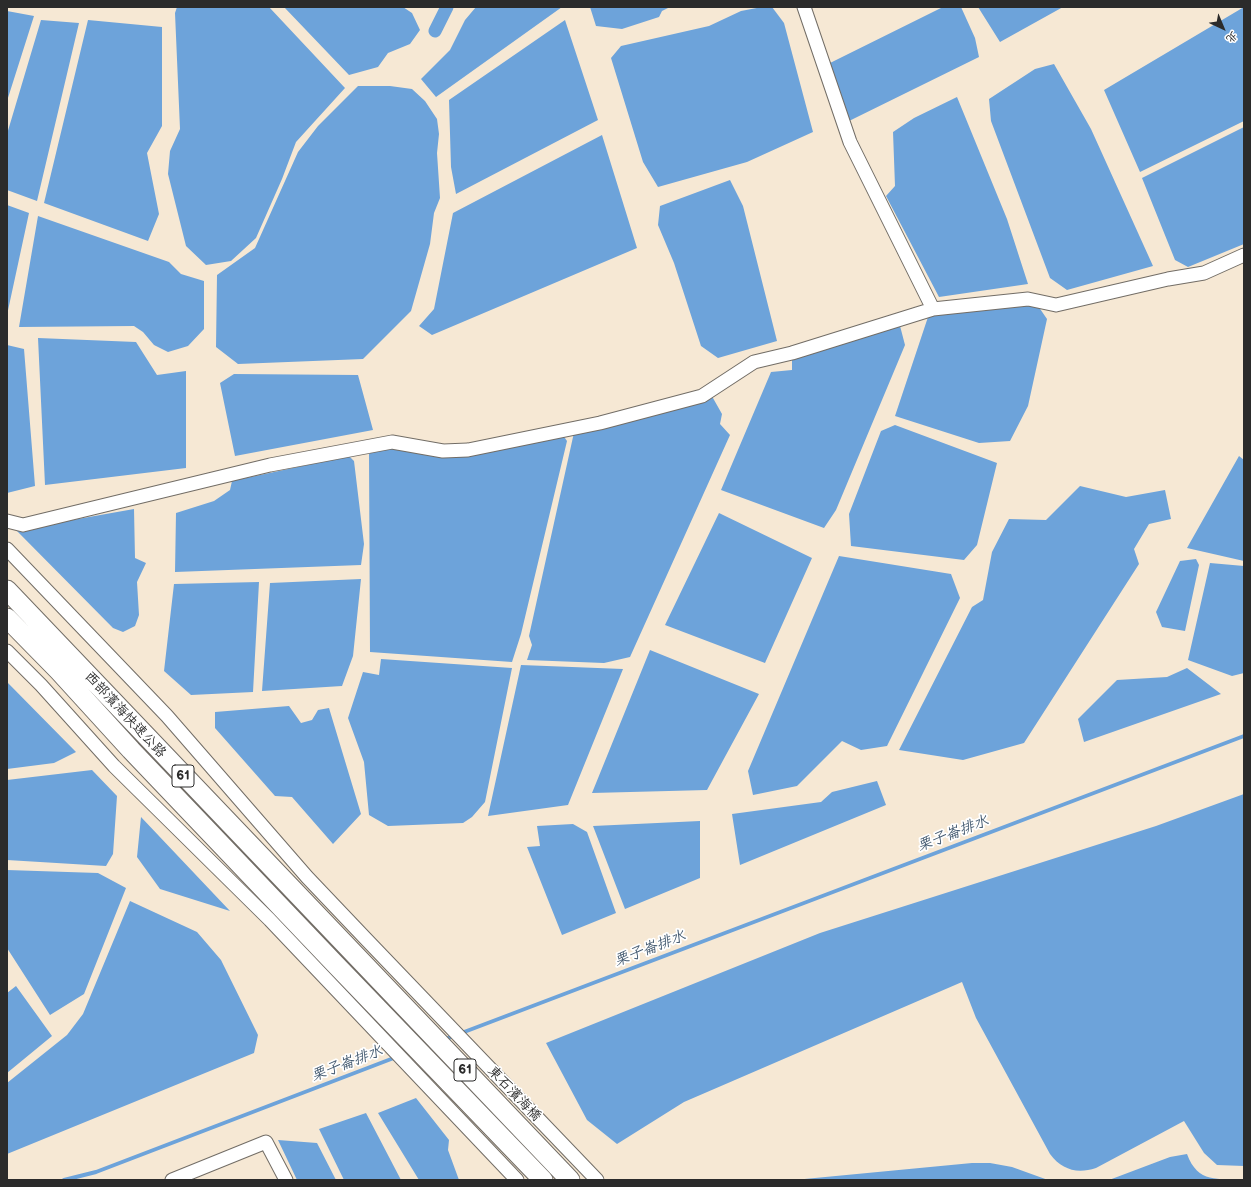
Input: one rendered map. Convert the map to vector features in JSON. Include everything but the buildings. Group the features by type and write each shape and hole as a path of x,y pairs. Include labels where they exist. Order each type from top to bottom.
{"highway":[{"name":"西部濱海快速公路","path":"7,590 360,960"},
{"name":"西部濱海快速公路","path":"7,618 59,671 326,967"},
{"name":"東石濱海橋","path":"360,960 570,1180"},
{"name":"61","path":"326,967 543,1180"}],"street":[{"path":"804,7 850,142 933,309"},
{"path":"7,522 23,524 270,465 392,442 443,451 468,450 600,423 702,396 754,362 792,353 933,309 1028,299 1056,305 1168,279 1204,273 1244,255"},
{"name":"東石濱海橋","path":"7,549 166,716 308,877 597,1180"},
{"path":"7,651 41,685 114,766 270,920 326,967 517,1180"},
{"path":"172,1180 266,1142 286,1180"}],"water":[{"path":"177,7 269,7 345,88 296,142 282,179 256,238 231,261 206,265 186,246 168,174 170,151 180,129 175,13"},
{"path":"284,7 403,7 412,13 420,30 410,44 388,53 378,67 349,75"},
{"path":"476,7 562,7 436,97 421,79 450,50 465,20"},
{"path":"590,7 670,7 662,11 659,17 622,29 596,26"},
{"path":"762,7 772,7 784,23 813,132 747,162 658,187 643,162 611,58 621,46 709,26 741,11"},
{"path":"943,7 961,7 975,38 979,57 847,122 828,64"},
{"path":"978,7 1063,7 1000,42"},
{"path":"1244,7 1244,121 1140,172 1104,90"},
{"path":"7,11 34,16 7,101"},
{"path":"41,20 79,23 37,201 7,190 7,134"},
{"path":"88,20 162,27 162,126 147,153 159,214 148,241 44,203"},
{"path":"565,20 598,120 456,194 451,167 449,100"},
{"path":"1054,64 1091,129 1153,266 1067,290 1050,278 991,121 989,99 1035,69"},
{"path":"358,86 390,86 412,89 425,101 437,119 439,134 437,153 440,198 434,213 430,244 411,311 363,359 238,364 216,347 217,275 255,248 298,152 318,126"},
{"path":"957,97 1007,219 1028,284 939,297 886,196 895,186 893,132 914,118"},
{"path":"1244,127 1244,244 1188,267 1175,260 1142,178"},
{"path":"602,135 637,248 432,335 419,326 434,309 453,213"},
{"path":"730,180 743,206 777,341 718,358 701,346 674,263 658,225 660,206"},
{"path":"7,205 29,213 7,315"},
{"path":"38,216 169,262 181,274 204,281 204,329 188,346 168,352 154,345 143,332 134,326 19,327"},
{"path":"1034,300 1047,319 1028,406 1010,441 979,443 895,416 929,314"},
{"path":"899,322 905,345 836,510 824,528 721,490 771,372 792,370 792,353"},
{"path":"38,338 136,342 157,375 186,371 186,468 45,485"},
{"path":"7,345 24,349 35,486 7,493"},
{"path":"234,374 358,375 373,430 235,456 220,383"},
{"path":"709,391 722,414 720,424 730,435 630,657 604,663 527,660 532,645 529,636 575,428"},
{"path":"895,425 997,463 977,545 964,560 851,546 849,514 881,431"},
{"path":"560,431 567,441 521,634 512,662 370,652 369,454 383,444 455,451"},
{"path":"349,456 354,461 364,544 361,565 175,572 176,513 214,501 230,490 232,481"},
{"path":"1239,456 1244,460 1244,561 1187,548"},
{"path":"1080,486 1126,497 1165,490 1171,519 1149,524 1134,549 1139,564 1024,743 963,760 899,750 972,607 983,600 992,552 1009,519 1046,520"},
{"path":"134,509 135,558 146,563 137,582 139,615 135,626 123,632 113,628 16,530"},
{"path":"719,513 812,558 765,663 665,625"},
{"path":"839,556 951,574 960,598 887,746 861,750 842,741 797,786 753,795 748,771"},
{"path":"1196,559 1199,565 1185,631 1162,627 1156,612 1180,561"},
{"path":"1210,563 1244,566 1244,673 1232,676 1188,660"},
{"path":"361,579 353,656 342,686 262,691 270,583"},
{"path":"259,582 253,692 191,695 164,671 174,584"},
{"path":"650,650 759,694 707,790 592,793"},
{"path":"381,659 512,668 485,802 472,817 463,823 388,826 369,815 364,762 348,718 363,672 379,675"},
{"path":"521,665 623,669 568,805 488,816"},
{"path":"1187,668 1221,694 1084,742 1078,719 1117,680 1167,677"},
{"path":"7,682 76,752 54,763 7,769"},
{"path":"289,706 301,723 312,720 318,710 329,708 361,814 333,844 292,797 275,796 215,728 215,712"},
{"path":"92,770 117,796 113,854 106,866 7,860 7,780"},
{"path":"877,781 886,805 740,865 732,814 821,802 832,792"},
{"path":"1244,794 1244,1166 1217,1165 1204,1153 1184,1121 1096,1168 1082,1171 1070,1169 1060,1164 1050,1154 976,1018 962,982 684,1102 617,1144 587,1120 546,1043 820,933 1156,826"},
{"path":"141,817 230,911 160,889 137,857"},
{"path":"700,821 700,878 625,909 593,826"},
{"path":"573,824 587,832 616,913 562,935 527,847 540,846 537,826"},
{"path":"7,870 98,873 126,888 84,994 50,1015 7,948"},
{"path":"130,901 197,932 221,960 258,1035 254,1053 7,1154 7,1083 67,1035 83,1014"},
{"path":"16,986 52,1036 7,1073 7,993"},
{"path":"416,1098 449,1140 448,1150 459,1180 419,1180 378,1113"},
{"path":"366,1113 401,1180 344,1180 319,1129"},
{"path":"278,1140 317,1143 336,1180 297,1180"},
{"path":"1187,1154 1192,1164 1203,1175 1217,1179 1244,1180 1109,1180 1170,1157"},
{"path":"972,1163 990,1163 1012,1167 1048,1180 794,1180"}],"waterway":[{"path":"435,31 447,7"},
{"name":"栗子崙排水","path":"443,1040 1244,736"},
{"name":"栗子崙排水","path":"64,1180 96,1172 412,1051"}]}
